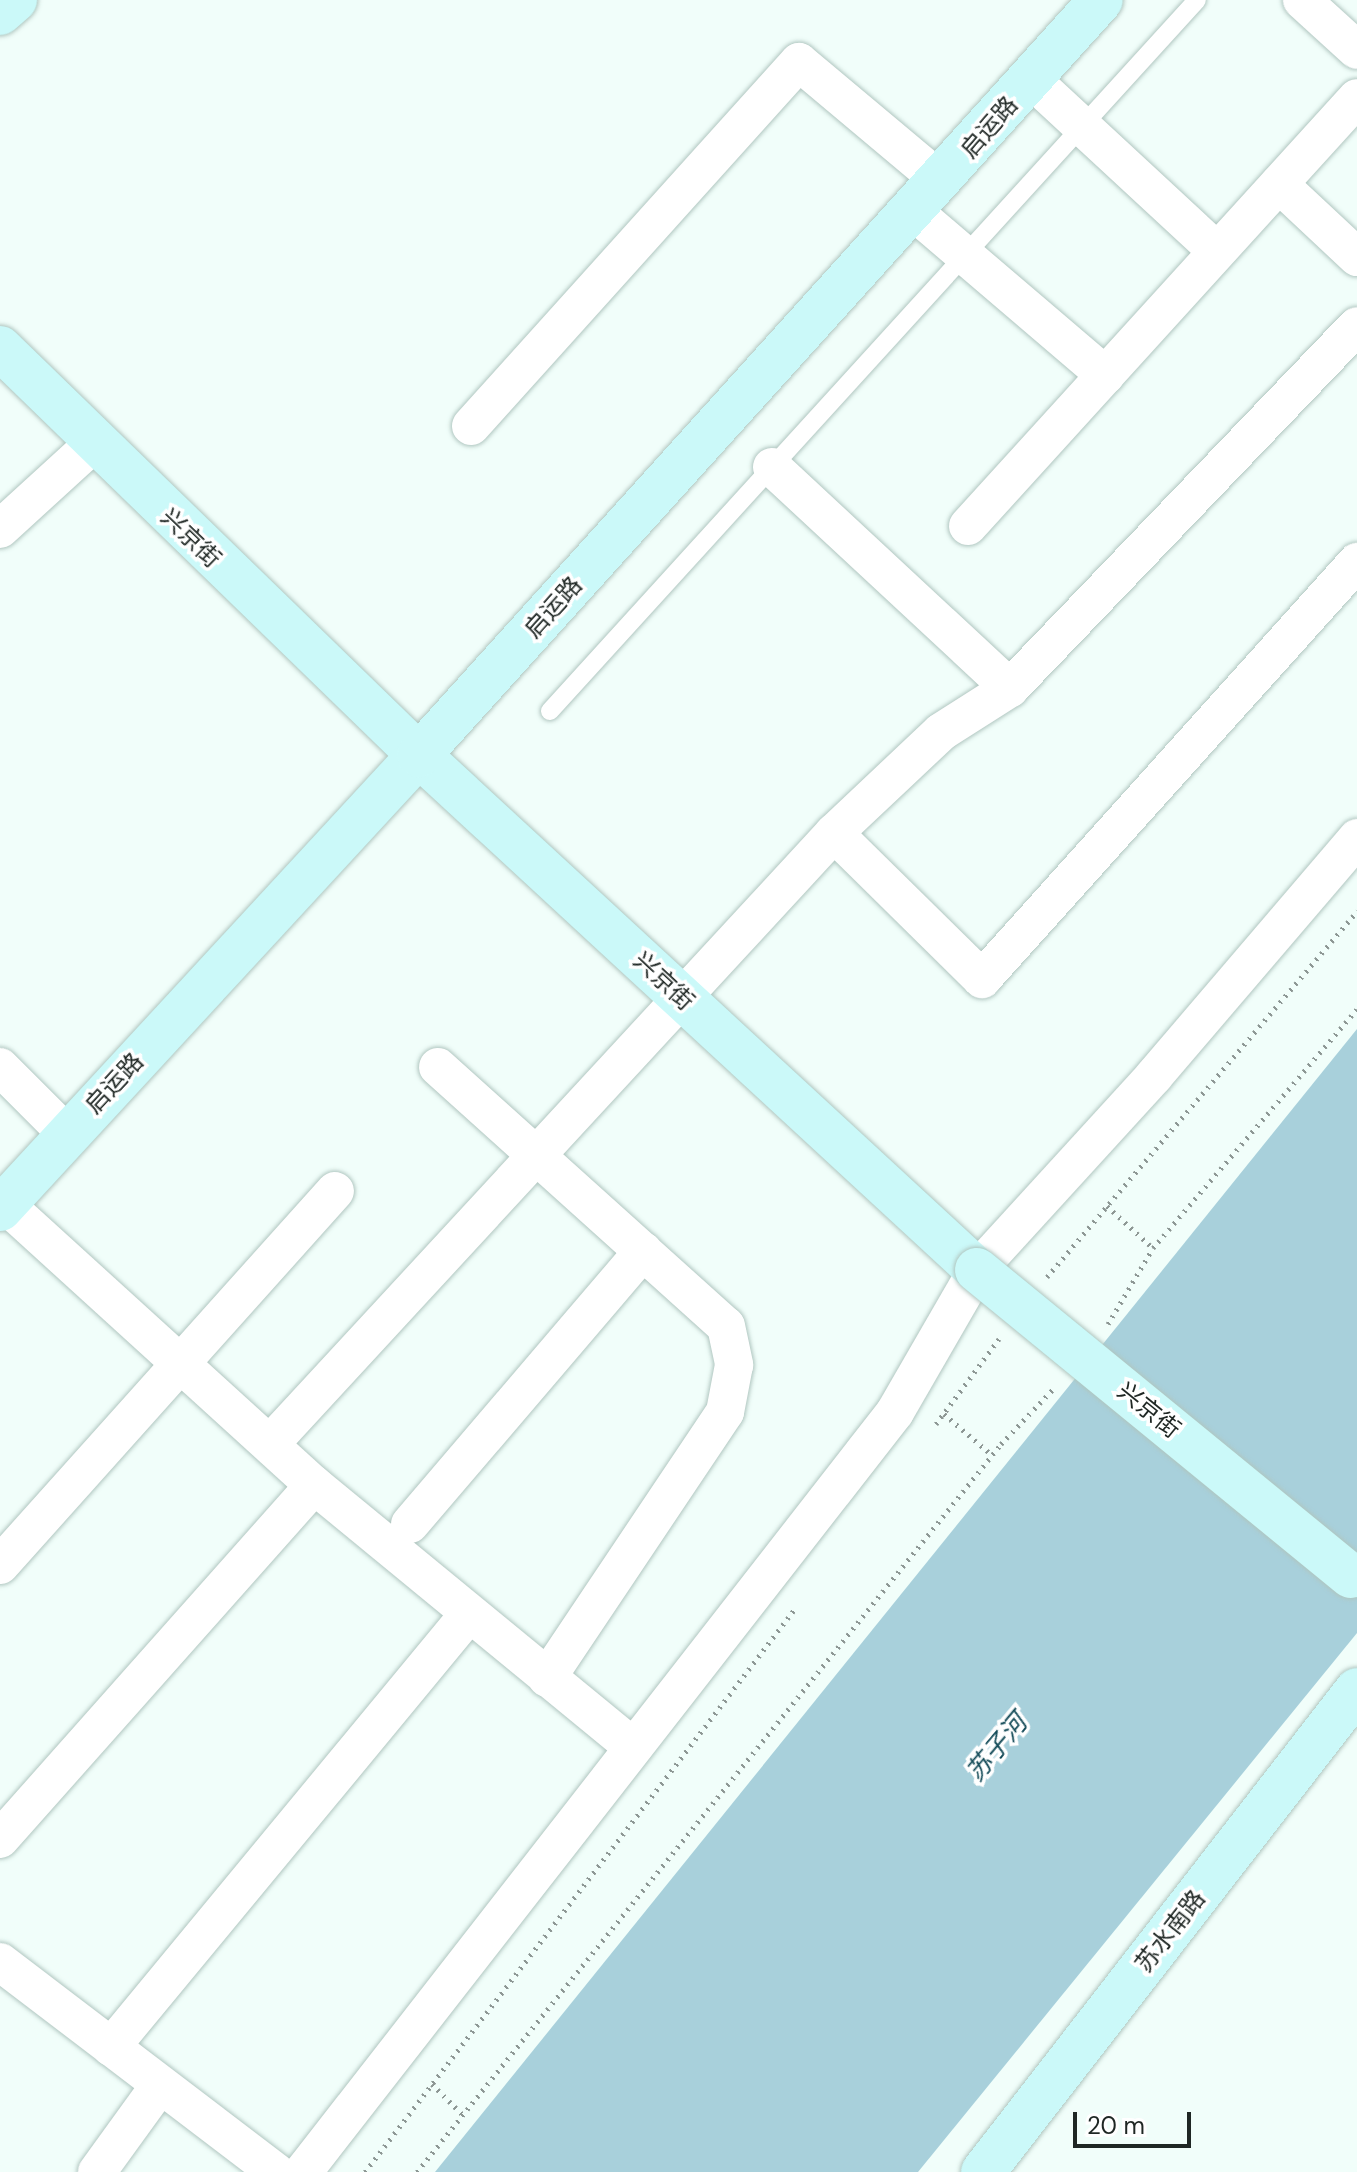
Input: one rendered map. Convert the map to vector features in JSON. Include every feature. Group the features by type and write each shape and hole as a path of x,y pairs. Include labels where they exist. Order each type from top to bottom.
{"street":[{"path":"0,13 15,0"},
{"name":"启运路","path":"2,1206 419,755 1101,0"},
{"path":"1302,0 1357,50"},
{"path":"471,426 799,62 927,196 965,255 1105,375"},
{"path":"1031,79 1217,251"},
{"path":"968,526 1357,98"},
{"path":"1279,184 1357,257"},
{"path":"270,1444 834,833 941,732 1010,688 1357,326"},
{"name":"兴京街","path":"0,348 93,444 419,755 977,1270 1354,1578"},
{"path":"0,529 93,444"},
{"path":"772,467 1010,688"},
{"path":"834,833 982,979 1357,562"},
{"path":"303,2172 895,1412 977,1270 1154,1076 1357,838"},
{"path":"0,1067 67,1134"},
{"path":"438,1067 726,1326 734,1365 725,1412 547,1678"},
{"path":"0,1565 335,1191"},
{"path":"2,1206 314,1485 468,1615 633,1747"},
{"path":"410,1524 643,1251"},
{"path":"0,1839 314,1485"},
{"path":"111,2047 468,1615"},
{"name":"苏水南路","path":"983,2172 1357,1690"},
{"path":"0,1962 276,2172"},
{"path":"97,2172 160,2085"}],"lane":[{"path":"550,711 1197,0"}],"path":[{"path":"1153,1248 1107,1206 1357,911"},
{"path":"1102,1332 1153,1248 1357,1009"},
{"path":"417,2172 992,1455 1064,1378"},
{"path":"934,1427 951,1405"},
{"path":"944,1414 992,1455"},
{"path":"365,2172 799,1604"},
{"path":"432,2084 463,2115"}],"water":[{"name":"苏子河","path":"1357,1029 1357,1633 918,2172 435,2172"}]}
